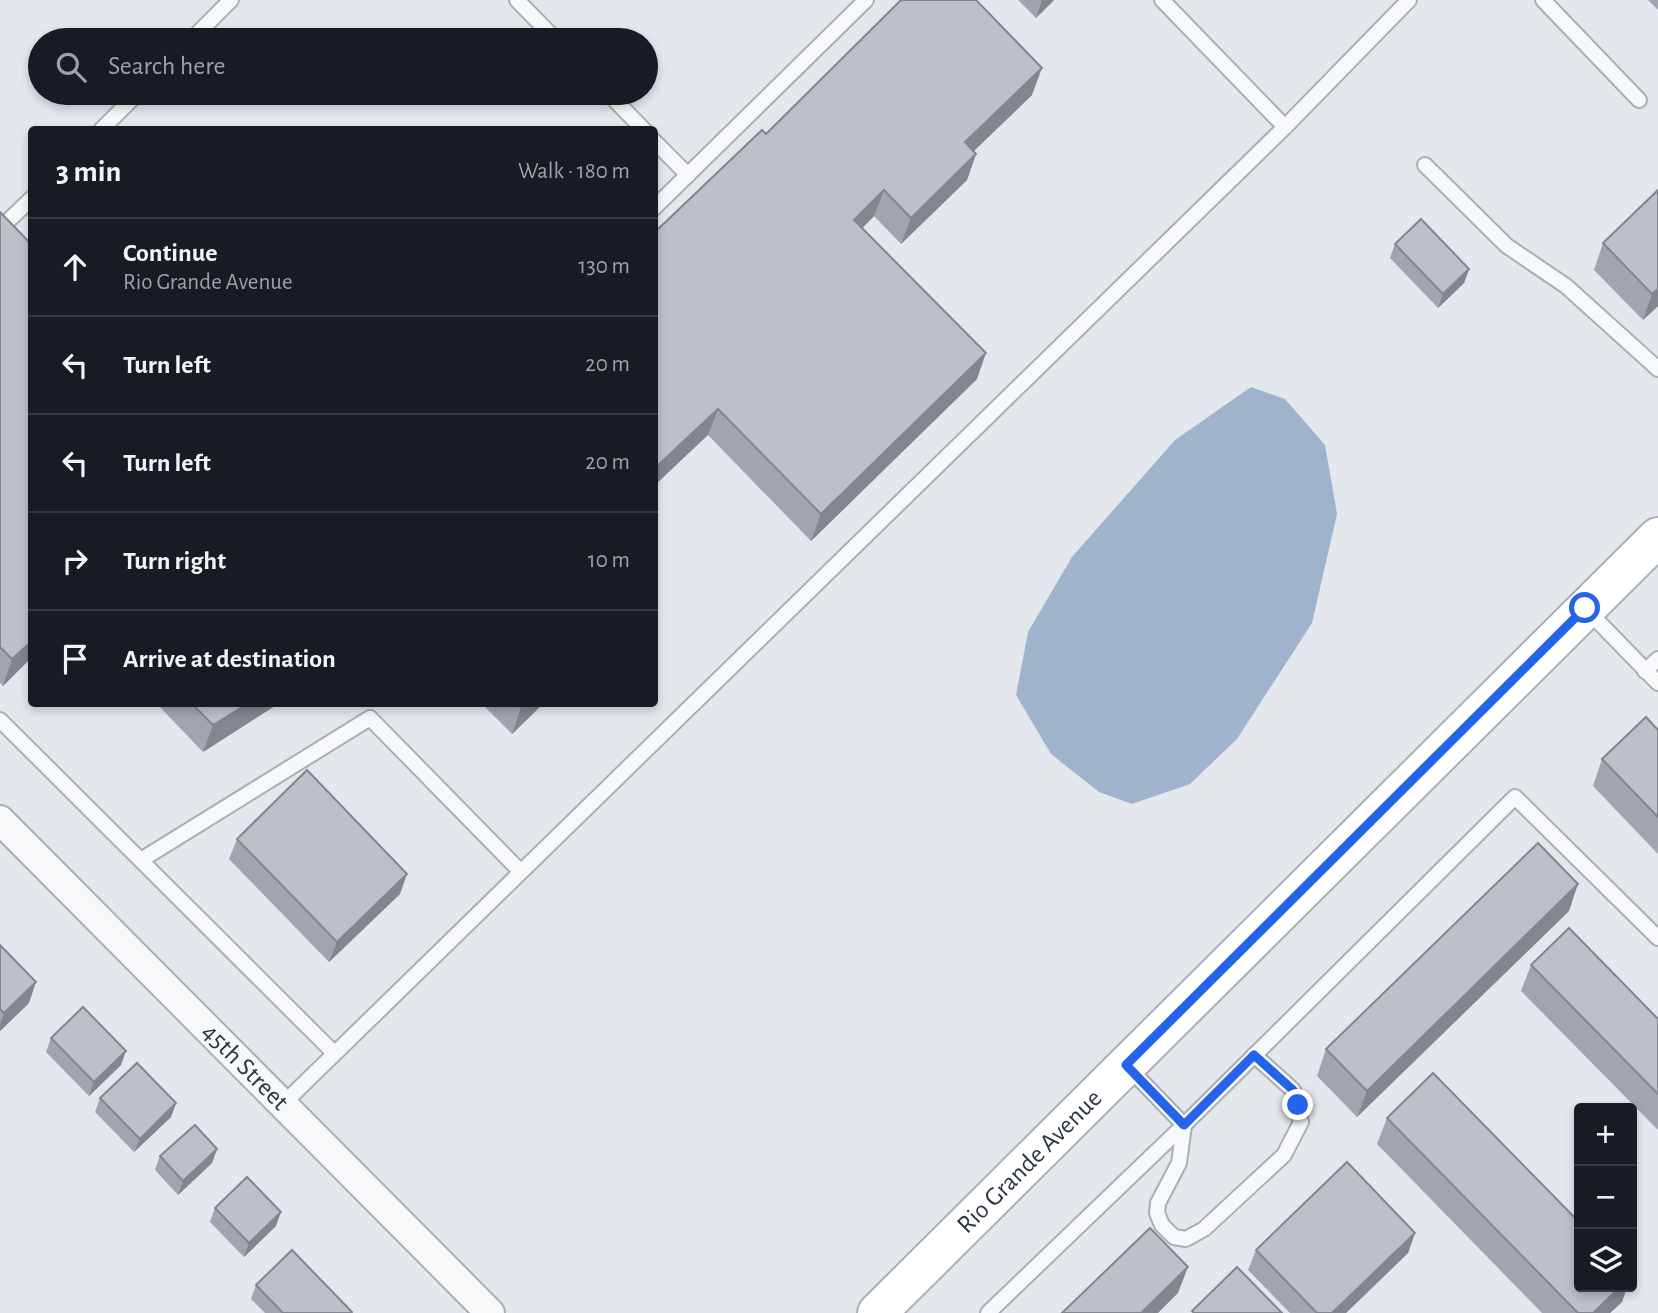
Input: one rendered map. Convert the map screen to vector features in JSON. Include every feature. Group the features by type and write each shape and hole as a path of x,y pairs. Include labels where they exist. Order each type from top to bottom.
{"street":[{"name":"Rio Grande Avenue","path":"877,1313 1658,537"},
{"name":"45th Street","path":"0,820 490,1313"}],"lane":[{"path":"203,28 231,0"},
{"path":"517,0 544,28"},
{"path":"658,204 866,0"},
{"path":"1161,0 1285,127"},
{"path":"282,1105 519,870 1285,127 1409,0"},
{"path":"1543,0 1639,100"},
{"path":"105,126 126,105"},
{"path":"620,105 640,126"},
{"path":"658,145 688,175"},
{"path":"1425,164 1507,246 1566,286 1658,369"},
{"path":"7,223 28,202"},
{"path":"1585,608 1658,683"},
{"path":"1646,671 1658,659"},
{"path":"141,860 370,718 519,870"},
{"path":"0,720 334,1053"},
{"path":"988,1313 1184,1125 1515,797 1658,938"},
{"path":"1184,1125 1179,1163 1158,1203 1157,1213 1162,1225 1174,1237 1186,1239 1204,1229 1284,1155 1301,1122 1293,1090 1254,1055"},
{"path":"1126,1065 1184,1125"}],"water":[{"path":"1251,387 1285,399 1325,445 1337,514 1312,623 1237,739 1190,784 1132,804 1099,792 1051,754 1016,695 1028,632 1072,557 1175,440"}],"building":[{"path":"901,0 976,0 1042,68 965,142 976,154 911,218 884,190 854,220 986,353 821,514 718,409 658,465 658,229 762,130 766,134"},
{"path":"1658,190 1658,289 1652,294 1603,243"},
{"path":"0,212 28,241 28,645 12,659 0,647"},
{"path":"1421,219 1469,269 1443,294 1395,244"},
{"path":"195,707 242,707 213,725"},
{"path":"1646,717 1658,730 1658,817 1602,759"},
{"path":"307,770 407,874 337,942 237,839"},
{"path":"1538,843 1578,884 1367,1091 1326,1049"},
{"path":"1569,928 1658,1019 1658,1094 1531,965"},
{"path":"0,945 36,982 4,1013 0,1009"},
{"path":"83,1007 126,1051 94,1082 51,1038"},
{"path":"137,1063 176,1103 140,1139 100,1098"},
{"path":"1433,1073 1574,1217 1574,1292 1615,1292 1593,1313 1578,1313 1387,1118"},
{"path":"195,1125 217,1149 183,1181 160,1156"},
{"path":"1347,1162 1415,1233 1332,1313 1317,1313 1256,1250"},
{"path":"247,1177 281,1212 249,1243 215,1208"},
{"path":"1150,1228 1188,1267 1141,1313 1062,1313"},
{"path":"292,1250 351,1313 283,1313 256,1285"},
{"path":"1237,1267 1282,1313 1192,1311"}],"route":[{"path":"1298,1105 1293,1090 1254,1055 1184,1125 1126,1065 1585,608"}]}
